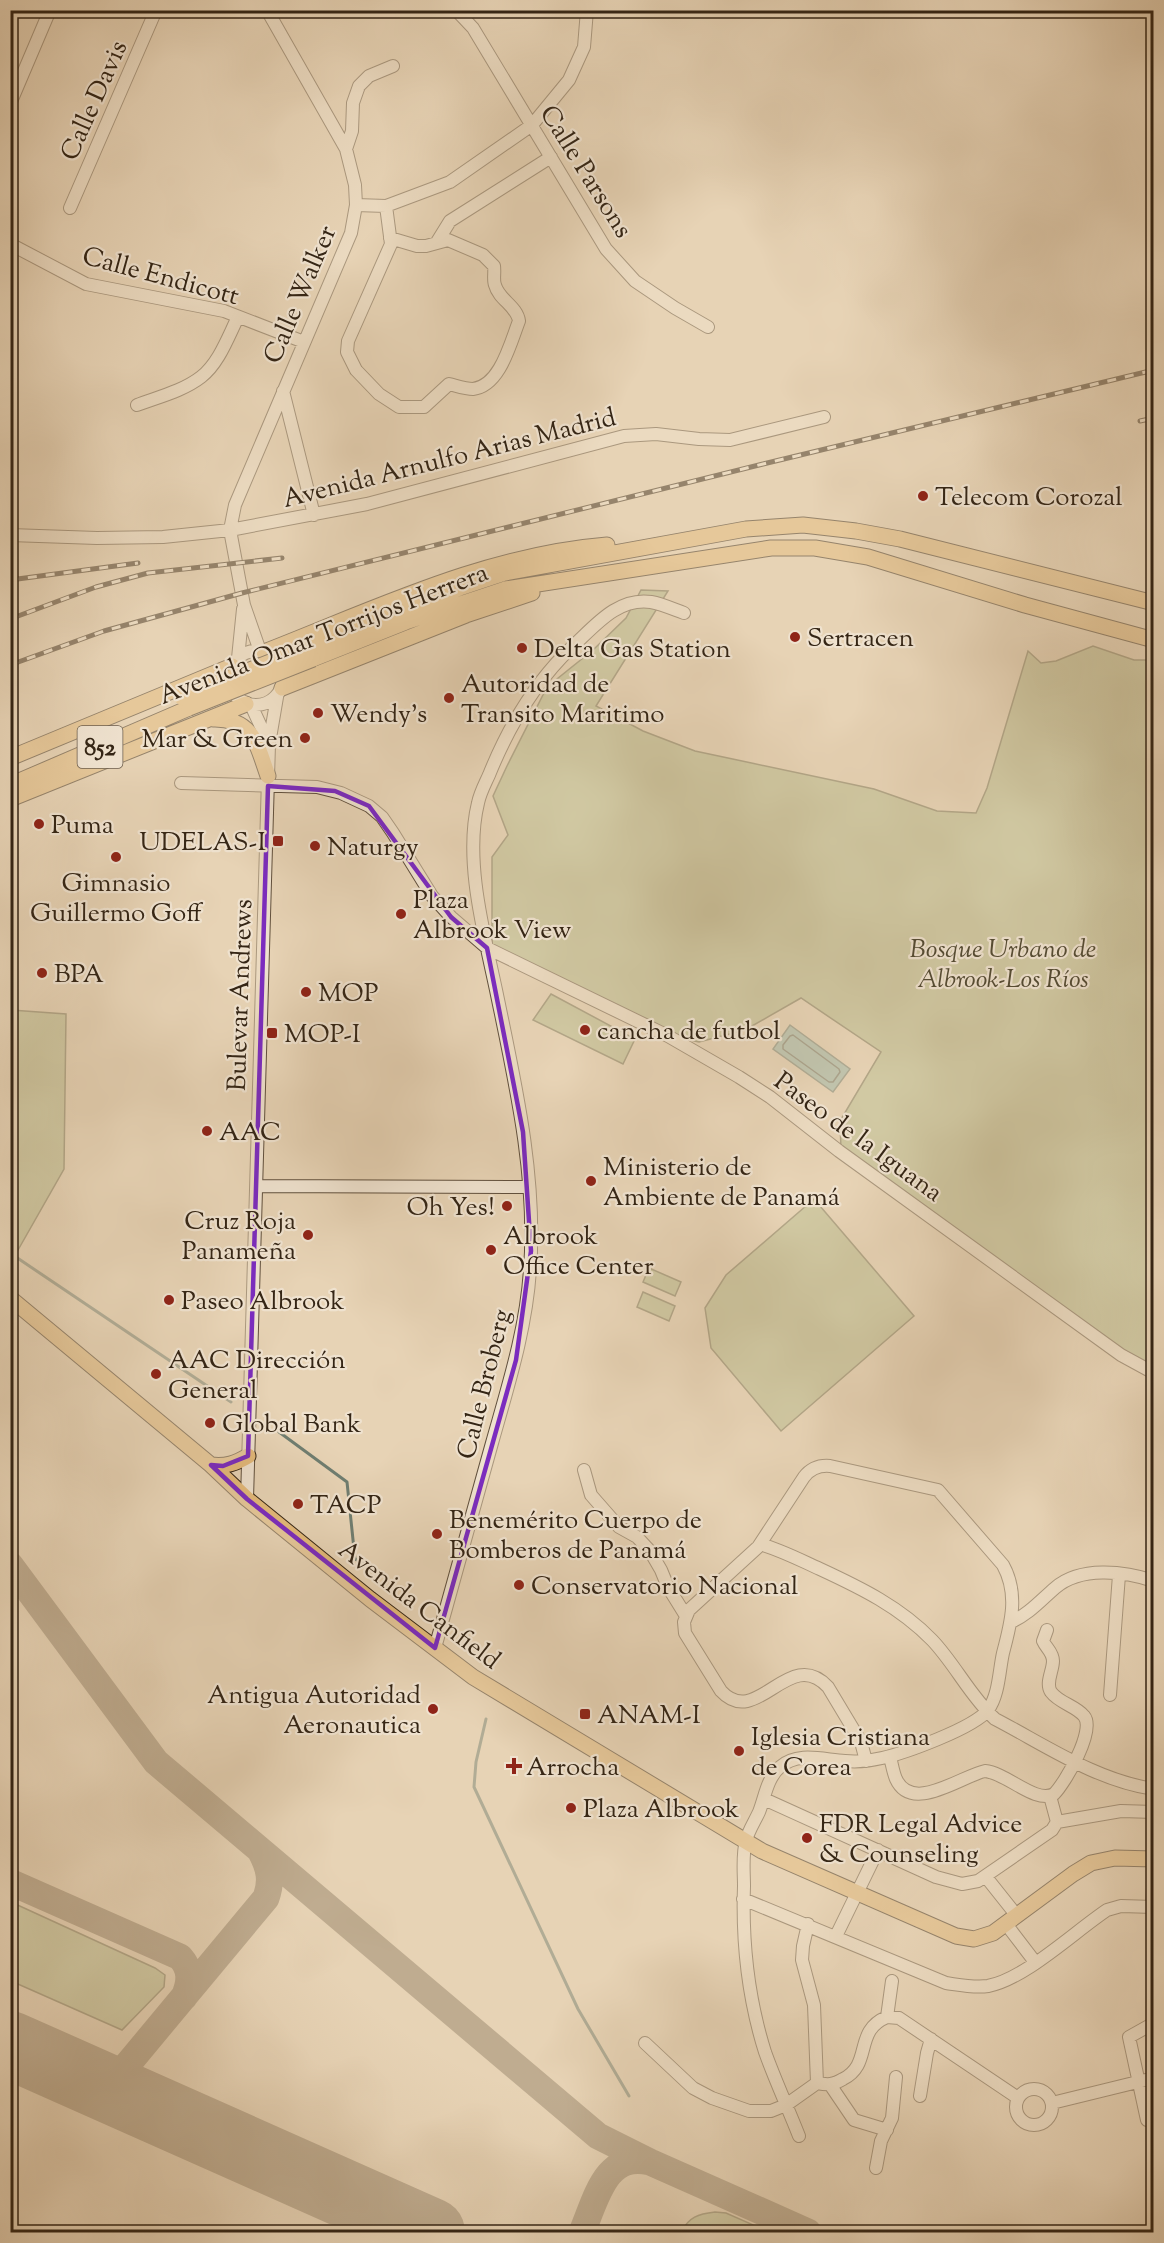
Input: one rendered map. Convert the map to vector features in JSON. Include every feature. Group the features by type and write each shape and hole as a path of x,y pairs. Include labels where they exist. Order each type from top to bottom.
{"main road":[{"name":"Avenida Omar Torrijos Herrera","path":"10,766 460,588 505,573 746,529 803,525 900,539 1154,603"},
{"name":"Avenida Omar Torrijos Herrera","path":"312,646 406,622 494,593 604,572 771,548 815,548 868,557 1025,605 1154,640"},
{"path":"279,692 466,615 546,588 604,572"},
{"path":"312,646 302,646 303,658 311,668 326,671"},
{"path":"262,651 312,646"},
{"path":"10,758 183,698 235,662"},
{"path":"183,698 193,691 201,700 202,711 195,724"},
{"name":"Avenida Omar Torrijos Herrera","path":"10,784 183,698"},
{"path":"10,800 210,718 248,705"},
{"path":"210,718 230,720 247,729 255,739 268,781"},
{"name":"Avenida Canfield","path":"10,1298 211,1465 247,1499 370,1599 473,1677 776,1859 964,1939 985,1937 1091,1863 1115,1858 1154,1859"},
{"path":"211,1465 223,1466 248,1456"}],"street":[{"path":"10,105 50,10"},
{"name":"Calle Davis","path":"70,208 156,10"},
{"name":"Calle Walker","path":"262,651 244,605 230,530 235,505 351,233 356,205 356,185 346,149 267,10"},
{"name":"Calle Parsons","path":"456,10 473,28 606,249 635,281 708,327"},
{"path":"356,205 386,206 450,182 531,125 568,80 584,47 587,10"},
{"path":"346,149 352,131 353,103 359,86 369,76 393,66"},
{"path":"437,242 450,221 551,157"},
{"path":"386,206 390,238 391,244 348,341 347,352 356,370 380,394 399,407 424,407 449,384 472,389 487,384 496,376 519,321 518,315 494,284 494,266 489,259 448,240 417,246 390,238"},
{"name":"Calle Endicott","path":"10,244 86,284 224,311 304,342"},
{"path":"137,405 183,387 201,377 218,356 238,317"},
{"path":"283,391 314,515"},
{"name":"Avenida Arnulfo Arias Madrid","path":"10,536 163,537 230,530 368,504 624,436 656,434 730,440 825,417"},
{"name":"Calle Broberg","path":"435,1648 522,1332 530,1270 530,1188 521,1122 487,948 475,864 475,822 478,801 505,740 534,691 568,652 612,611 620,606 640,601 655,603 684,613"},
{"name":"Calle Walker","path":"235,662 244,605"},
{"path":"262,651 279,662 284,680 279,692 266,704 248,705 231,689 229,677 235,662 247,653 262,651"},
{"name":"Bulevar Andrews","path":"247,1499 269,744 279,692"},
{"name":"Bulevar Andrews","path":"248,705 269,744"},
{"name":"Paseo de la Iguana","path":"181,783 268,781 335,790 369,806 382,817 432,896 487,948 704,1055 740,1077 1121,1355 1154,1373"},
{"path":"256,1186 530,1188"},
{"path":"800,2136 766,2054 753,2004 745,1952 743,1899 745,1841 774,1773 793,1760 807,1758 866,1761 890,1756 962,1728 987,1712 994,1697 1011,1622 1013,1592 1004,1565 942,1494 931,1487 830,1466 819,1466 810,1470 804,1477 760,1544 693,1605 686,1616 684,1628 687,1640 726,1696 736,1702 748,1702 793,1676 816,1677 831,1692 861,1742 866,1761"},
{"path":"584,1470 591,1495 619,1527 637,1537 650,1551 686,1616"},
{"path":"760,1544 777,1549 854,1585 918,1626 944,1653 987,1712 995,1719 1117,1780 1154,1789"},
{"path":"1011,1622 1034,1608 1055,1587 1071,1577 1098,1572 1154,1581"},
{"path":"1110,1695 1119,1575"},
{"path":"890,1756 896,1779 904,1790 913,1794 925,1794 986,1771 995,1773 1040,1796 1050,1796 1057,1791 1075,1761 1088,1724 1082,1714 1049,1690 1048,1682 1053,1659 1043,1641 1047,1630"},
{"path":"764,1799 955,1884 969,1884 986,1877 1052,1830 1057,1822 1050,1796"},
{"path":"1057,1822 1121,1811 1154,1812"},
{"path":"836,1936 878,1850"},
{"path":"743,1899 946,1983 970,1987 988,1986 1019,1974 1107,1910 1121,1906 1153,1907 1154,1868"},
{"path":"986,1877 1035,1962"},
{"path":"808,1924 802,1946 802,1960 814,2005 816,2083"},
{"path":"887,2017 892,1981"},
{"path":"645,2043 693,2088 712,2098 748,2111 771,2111 786,2104 816,2083 831,2086 848,2077 856,2070 861,2059 867,2032 876,2022 887,2017 904,2020 1018,2098"},
{"path":"1147,2120 1129,2037 1154,2023"},
{"path":"920,2096 931,2039"},
{"path":"876,2168 881,2141 892,2118 896,2077"},
{"path":"1052,2103 1154,2078"},
{"path":"831,2086 854,2120 887,2130"},
{"path":"1037,2088 1047,2093 1052,2103 1050,2116 1041,2124 1029,2124 1023,2121 1016,2110 1018,2098 1026,2090 1037,2088"}],"highlighted area":[{"path":"268,786 335,791 369,806 451,917 487,948 523,1132 531,1251 516,1360 435,1648 247,1499 211,1465 223,1466 248,1456"}],"green space":[{"name":"Bosque Urbano de Albrook-Los Ríos","path":"641,590 668,591 596,706 643,731 695,751 874,789 937,811 976,813 987,788 1028,651 1041,663 1056,661 1093,646 1134,660 1153,660 1153,1370 1126,1356 841,1150 840,1121 881,1052 801,998 745,1030 699,1042 665,1035 492,951 492,857 508,835 493,796 547,687 593,650 626,618"},
{"name":"cancha de futbol","path":"551,994 635,1039 623,1064 533,1020"},
{"path":"11,1010 66,1014 64,1169 18,1250 10,1245"},
{"path":"814,1199 914,1316 781,1431 711,1348 705,1308 726,1275"},
{"path":"649,1268 681,1282 675,1296 643,1282"},
{"path":"643,1292 675,1306 669,1321 637,1307"},
{"path":"11,1902 155,1968 165,1975 164,1987 122,2030 11,1981"},
{"path":"715,2212 726,2213 769,2232 681,2232 695,2217"}],"water":[{"path":"790,1025 850,1069 833,1092 773,1049"}],"waterway":[{"path":"10,1253 231,1402"},
{"path":"279,1432 347,1482 355,1559 371,1568"},
{"path":"486,1719 476,1762 474,1787 578,2009 629,2096"}],"taxiway":[{"path":"10,1565 156,1762 598,2136 650,2162 808,2232"},
{"path":"108,2088 266,1898 269,1875 261,1852"},
{"path":"10,1882 180,1957 189,1976 184,1997"},
{"path":"582,2232 598,2193 612,2171 622,2164 635,2161 650,2162"}],"runway":[{"path":"10,2045 431,2232"}],"railway":[{"path":"10,665 104,631 242,593 1154,370"},
{"path":"1140,421 1154,418"},
{"path":"10,619 96,587 148,573 282,558"},
{"path":"10,580 138,563"}],"place":[{"name":"Telecom Corozal","path":"923,496"},
{"name":"Sertracen","path":"795,637"},
{"name":"Delta Gas Station","path":"522,648"},
{"name":"Autoridad de Transito Maritimo","path":"449,698"},
{"name":"Wendy's","path":"318,713"},
{"name":"Mar & Green","path":"305,738"},
{"name":"Puma","path":"39,824"},
{"name":"UDELAS-I","path":"278,841"},
{"name":"Naturgy","path":"315,846"},
{"name":"Gimnasio Guillermo Goff","path":"116,857"},
{"name":"Plaza Albrook View","path":"401,914"},
{"name":"BPA","path":"42,973"},
{"name":"MOP","path":"306,992"},
{"name":"cancha de futbol","path":"585,1030"},
{"name":"MOP-I","path":"272,1033"},
{"name":"AAC","path":"207,1131"},
{"name":"Ministerio de Ambiente de Panamá","path":"591,1181"},
{"name":"Oh Yes!","path":"507,1206"},
{"name":"Cruz Roja Panameña","path":"308,1235"},
{"name":"Albrook Office Center","path":"491,1250"},
{"name":"Paseo Albrook","path":"169,1300"},
{"name":"AAC Dirección General","path":"156,1374"},
{"name":"Global Bank","path":"210,1423"},
{"name":"TACP","path":"298,1504"},
{"name":"Benemérito Cuerpo de Bomberos de Panamá","path":"437,1534"},
{"name":"Conservatorio Nacional","path":"519,1585"},
{"name":"Antigua Autoridad Aeronautica","path":"433,1709"},
{"name":"ANAM-I","path":"585,1714"},
{"name":"Iglesia Cristiana de Corea","path":"739,1751"},
{"name":"Arrocha","path":"514,1766"},
{"name":"Plaza Albrook","path":"571,1808"},
{"name":"FDR Legal Advice & Counseling","path":"807,1838"}]}
